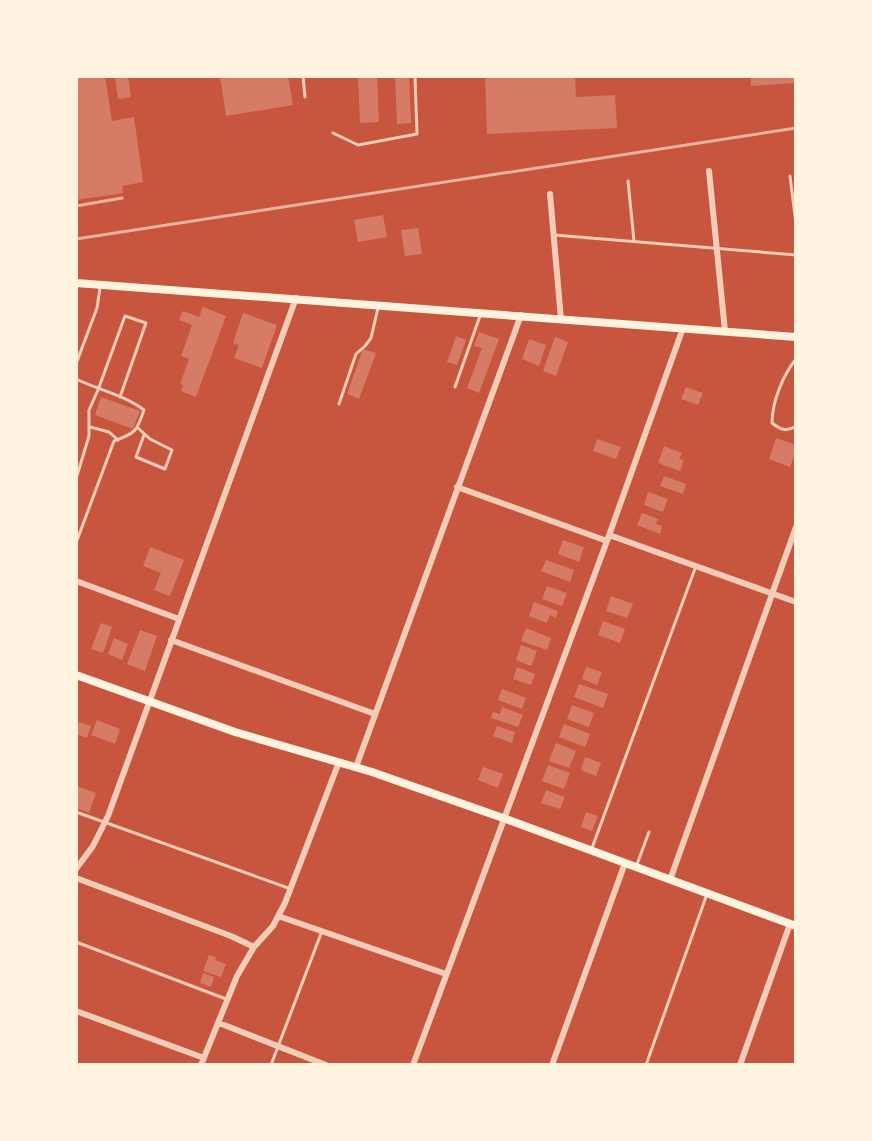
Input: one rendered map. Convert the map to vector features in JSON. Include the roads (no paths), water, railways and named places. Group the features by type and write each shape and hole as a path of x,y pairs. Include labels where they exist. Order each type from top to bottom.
{"main road":[{"path":"76,283 796,337"},
{"path":"76,675 235,732 356,767 503,818 793,925"}],"street":[{"path":"709,171 725,331"},
{"path":"550,194 561,319"},
{"path":"76,869 105,822 296,298"},
{"path":"356,767 521,315"},
{"path":"413,1065 683,328"},
{"path":"457,487 796,602"},
{"path":"670,880 796,527"},
{"path":"76,581 179,619"},
{"path":"171,640 375,714"},
{"path":"76,1011 203,1062 237,976 278,916 291,889 339,762"},
{"path":"552,1065 625,863"},
{"path":"76,878 254,947"},
{"path":"278,916 446,974"},
{"path":"740,1065 793,925"},
{"path":"219,1023 326,1065"}],"lane":[{"path":"303,76 305,97"},
{"path":"333,133 358,145 417,134 415,76"},
{"path":"790,176 796,224"},
{"path":"628,181 635,242"},
{"path":"554,235 796,255"},
{"path":"76,364 97,308 101,285"},
{"path":"339,404 356,354 371,338 380,305"},
{"path":"455,387 481,312"},
{"path":"76,479 89,436 89,410 125,316 146,323 120,397"},
{"path":"796,359 789,368 772,413 772,423 779,429 789,430 796,426"},
{"path":"76,379 132,401 144,410 138,428 114,441 76,543"},
{"path":"89,427 109,432 118,440"},
{"path":"138,428 144,435 172,450 165,469 136,457 144,435"},
{"path":"592,850 696,566"},
{"path":"76,812 291,889"},
{"path":"636,867 649,832"},
{"path":"646,1065 707,894"},
{"path":"271,1065 322,931"},
{"path":"76,942 228,1000"}],"railway":[{"path":"76,239 796,128"},
{"path":"76,206 122,198"}]}
